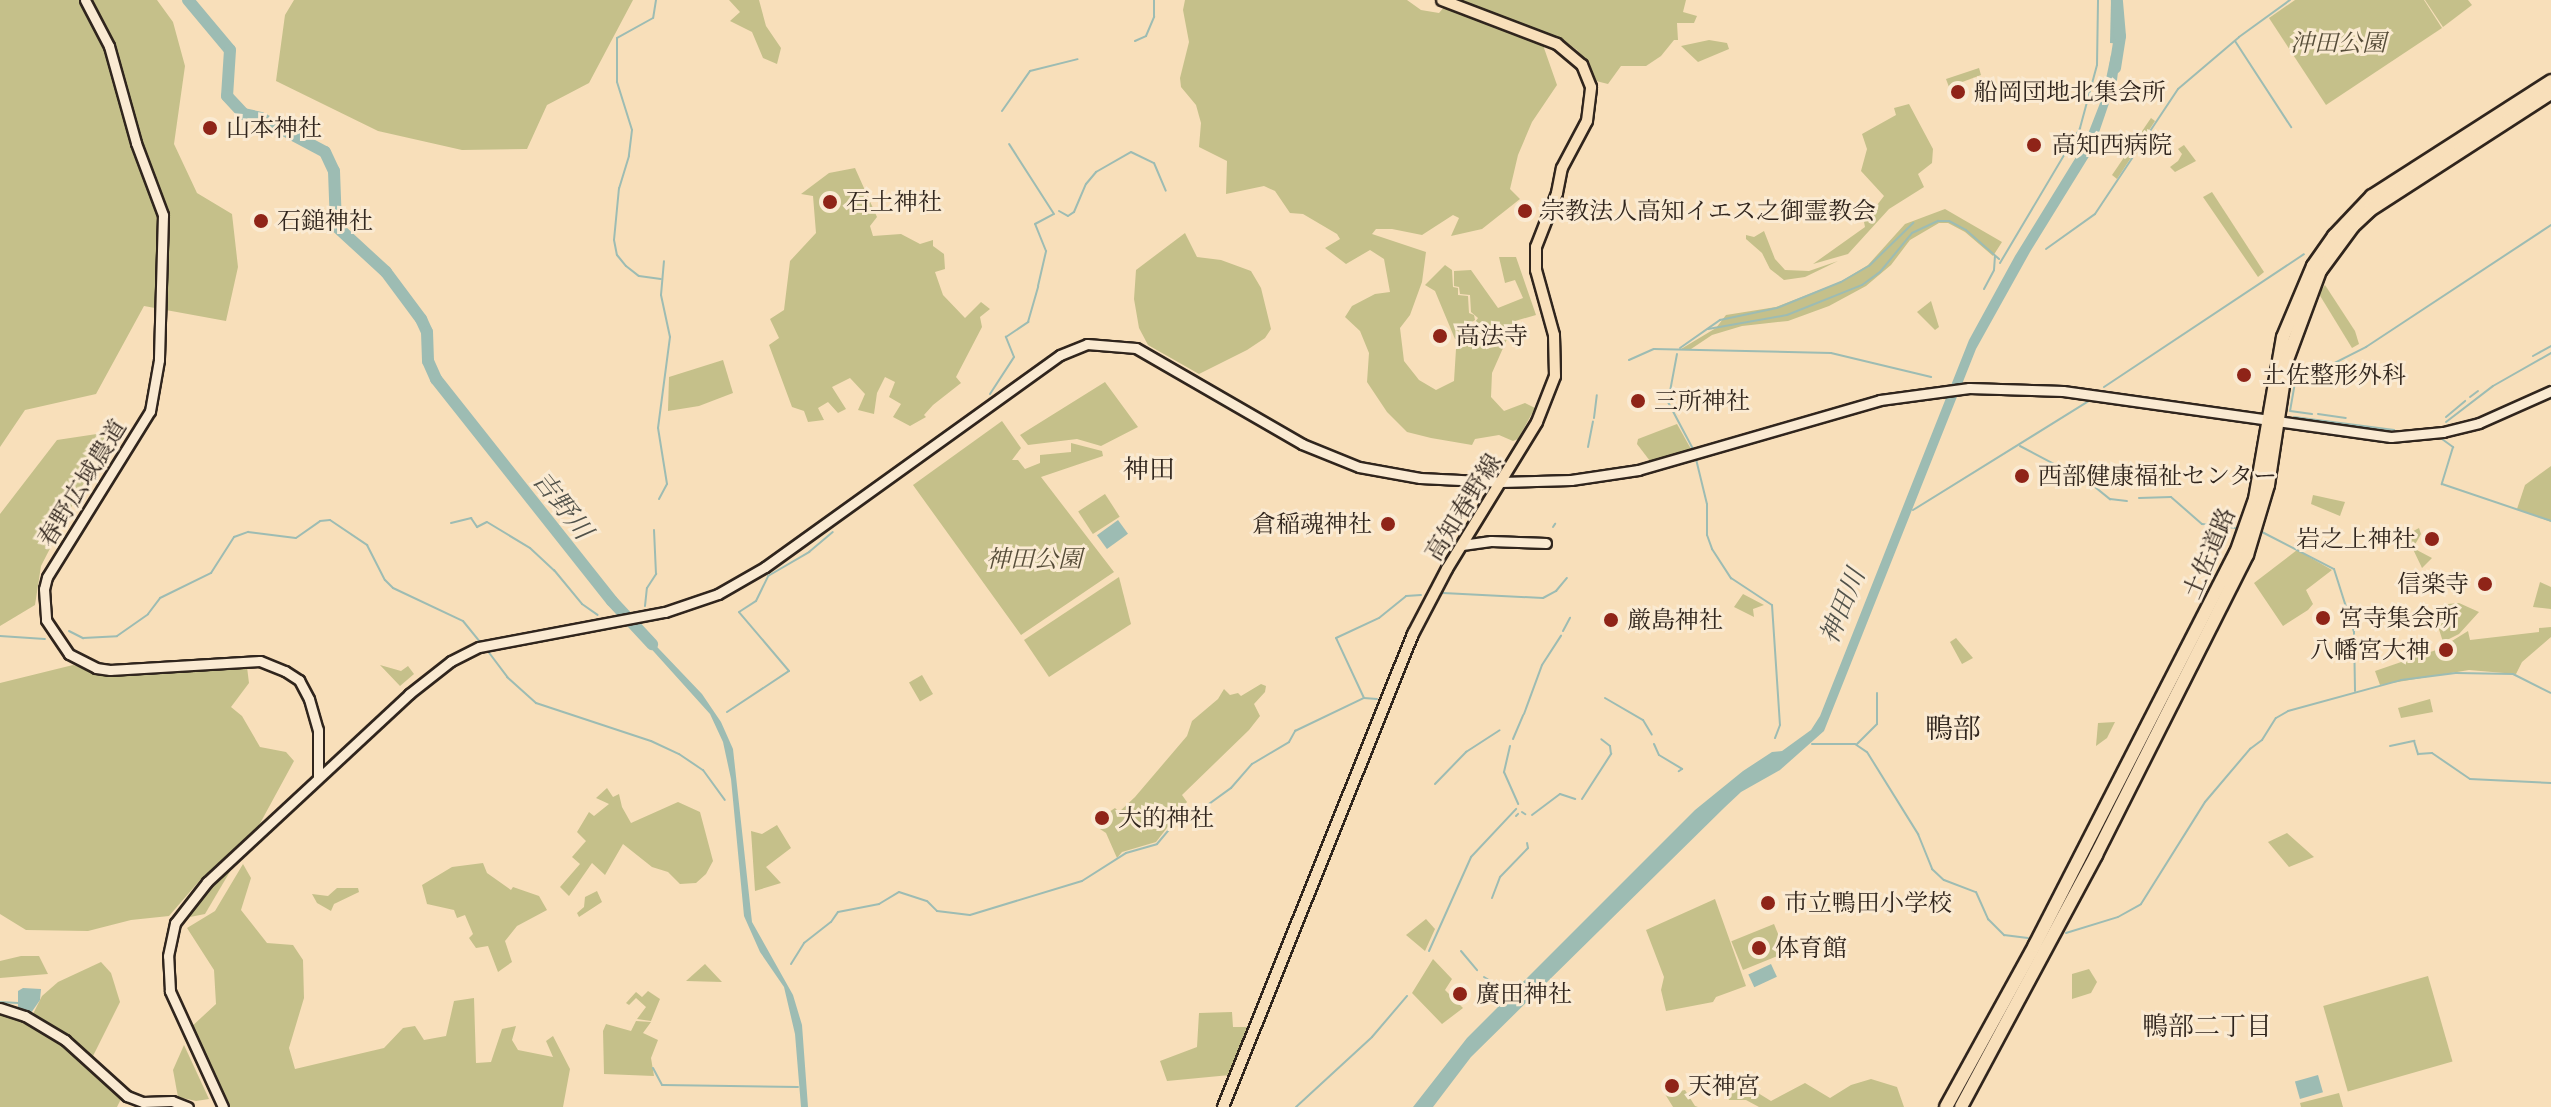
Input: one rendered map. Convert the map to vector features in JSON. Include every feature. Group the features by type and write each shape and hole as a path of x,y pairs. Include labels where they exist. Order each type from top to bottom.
{"highway":[{"name":"土佐道路","path":"1961,1107 2054,935 2239,572 2264,502 2283,337 2300,291 2334,236 2372,196 2551,81"},
{"name":"土佐道路","path":"1946,1107 2029,957 2230,567 2255,499 2287,360 2320,271 2353,226 2392,194 2551,93"}],"main road":[{"name":"高知春野線","path":"1223,1107 1405,653 1431,597 1537,422 1555,376 1554,335 1536,270 1536,247 1557,193 1562,168 1587,121 1591,87 1582,65 1557,44 1442,0"}],"street":[{"name":"春野広域農道","path":"85,0 109,46 136,143 151,176 165,235 157,390 138,433 47,577 43,598 46,620 69,654 96,668 110,670 260,661 285,671 299,680 309,699 318,730 318,778"},
{"path":"223,1107 174,1003 169,981 170,937 178,915 199,890 435,672 484,646 681,607 740,583 1060,355 1087,344 1133,347 1147,353 1302,444 1359,467 1409,476 1501,482 1571,480 1611,475 1694,455 1841,410 1939,391 2063,391 2367,435 2415,436 2479,423 2551,391"},
{"path":"1462,545 1491,541 1546,543"},
{"path":"0,1008 25,1016 65,1040 127,1096 143,1102 172,1101 188,1107"}],"green space":[{"path":"0,0 157,0 173,22 185,66 174,144 197,193 232,214 238,267 226,321 144,306 96,394 25,410 0,447"},
{"path":"294,0 633,0 589,83 547,105 527,149 462,150 378,131 276,81 285,15"},
{"path":"729,0 759,0 766,26 781,48 777,64 763,58 752,32 730,21 740,12"},
{"path":"1185,0 1407,0 1421,10 1439,13 1450,0 1686,0 1683,12 1697,16 1694,23 1677,23 1678,40 1674,40 1661,56 1646,66 1621,66 1608,84 1596,81 1577,50 1566,42 1547,36 1544,48 1557,85 1532,122 1518,155 1510,189 1520,199 1482,229 1451,236 1459,218 1453,215 1422,235 1392,229 1376,229 1372,234 1426,252 1422,282 1410,315 1400,328 1404,361 1419,380 1436,390 1454,381 1456,349 1478,318 1471,312 1470,295 1460,294 1459,287 1454,286 1454,271 1471,270 1498,308 1523,298 1515,280 1505,283 1499,257 1516,257 1536,315 1515,321 1492,373 1491,397 1504,411 1525,403 1535,408 1518,439 1513,441 1499,435 1475,439 1472,445 1431,438 1407,432 1387,412 1367,382 1369,353 1360,331 1345,317 1352,306 1375,294 1390,292 1384,259 1370,250 1346,264 1325,248 1340,239 1337,234 1303,214 1290,213 1275,191 1264,186 1226,194 1227,161 1199,147 1201,123 1196,105 1181,87 1180,78 1189,42 1183,10"},
{"name":"沖田公園","path":"2295,0 2424,0 2442,28 2326,105 2269,18"},
{"path":"2425,0 2468,0 2472,5 2443,27"},
{"path":"1709,40 1727,43 1729,49 1698,62 1681,46"},
{"path":"1979,68 1981,75 1949,87 1946,79"},
{"path":"1909,104 1933,149 1932,163 1918,174 1924,187 1889,209 1848,254 1813,264 1865,227 1864,222 1884,196 1861,171 1867,149 1862,134 1896,115 1894,108"},
{"path":"2151,118 2155,121 2117,179 2112,175"},
{"path":"2184,145 2196,161 2175,172 2170,167 2178,161 2182,154 2178,149"},
{"path":"855,168 877,217 870,226 873,236 901,234 920,244 933,240 933,246 944,254 945,269 935,272 943,295 965,318 981,302 990,309 980,317 982,327 956,377 961,383 933,405 924,415 926,417 910,426 893,417 901,404 889,397 895,382 885,377 877,393 874,414 858,410 865,394 850,378 832,387 846,409 838,413 828,402 818,408 824,420 808,422 804,411 792,407 769,345 779,338 770,319 784,310 790,261 816,233 813,196 801,194 829,173"},
{"path":"2212,192 2264,272 2258,277 2203,197"},
{"path":"1945,209 2002,242 1993,256 1965,232 1948,223 1939,223 1910,240 1891,265 1866,286 1829,306 1788,321 1742,326 1712,335 1691,349 1681,349 1716,328 1726,315 1776,307 1840,282 1868,265 1905,224"},
{"path":"1764,231 1775,259 1785,270 1809,271 1838,261 1805,277 1784,280 1770,269 1762,253 1746,239 1746,235 1754,237"},
{"path":"1185,233 1197,257 1221,260 1251,271 1261,288 1271,329 1265,338 1247,350 1199,374 1148,345 1139,328 1134,299 1136,270"},
{"path":"1445,265 1452,270 1453,287 1458,288 1458,295 1468,296 1469,313 1474,315 1475,320 1465,327 1459,339 1455,339 1435,291 1425,285"},
{"path":"2325,285 2355,331 2359,344 2352,348 2319,294"},
{"path":"1931,301 1939,327 1935,330 1917,312"},
{"path":"723,360 733,393 699,406 668,411 669,377"},
{"path":"1105,382 1138,427 1101,446 1077,439 1028,445 1020,435"},
{"name":"神田公園","path":"1002,421 1021,448 1012,460 1018,460 1025,469 1040,463 1040,455 1071,452 1071,443 1102,451 1103,456 1041,477 1114,572 1021,635 913,485"},
{"path":"1677,424 1691,449 1650,461 1637,444 1638,439"},
{"path":"110,432 41,566 35,605 0,626 0,514 57,440"},
{"path":"2551,466 2551,522 2517,509 2525,485"},
{"path":"1105,494 1120,517 1093,534 1078,511"},
{"path":"2313,495 2345,502 2340,516 2311,504"},
{"path":"2419,528 2421,534 2413,548 2432,558 2422,568 2411,545 2400,538"},
{"path":"2297,550 2332,570 2306,590 2313,604 2308,610 2283,626 2254,583"},
{"path":"1119,577 1131,624 1049,677 1024,640"},
{"path":"2540,582 2551,587 2551,609 2533,607"},
{"path":"1743,594 1764,605 1753,609 1754,617 1734,607"},
{"path":"2459,603 2479,612 2459,634 2443,642 2436,620 2450,616 2448,604"},
{"path":"2551,627 2551,637 2522,662 2516,674 2469,670 2380,685 2375,671 2439,649 2468,631 2470,640 2539,632 2539,628"},
{"path":"1956,638 1973,658 1962,664 1950,642"},
{"path":"73,665 104,675 247,667 249,683 231,707 242,716 260,747 286,752 294,761 257,829 201,879 169,916 131,920 88,931 26,930 0,914 0,683"},
{"path":"380,665 401,671 408,666 414,674 400,686"},
{"path":"922,675 933,694 920,702 909,682"},
{"path":"1261,684 1266,686 1265,692 1254,704 1260,716 1249,730 1182,795 1187,802 1156,842 1122,852 1117,858 1106,833 1100,829 1109,823 1109,812 1115,808 1119,812 1135,797 1187,736 1192,721 1218,699 1224,689 1230,695 1238,693 1241,696"},
{"path":"2430,699 2433,712 2401,718 2398,708"},
{"path":"2115,722 2107,738 2096,746 2098,723"},
{"path":"607,788 613,797 619,794 631,823 678,802 700,812 713,861 706,874 696,883 680,884 668,872 652,867 623,844 605,875 592,863 569,896 560,887 580,864 572,857 586,841 577,832 589,812 594,816 609,804 596,798"},
{"path":"777,825 791,848 766,867 781,883 755,891 751,831 762,834"},
{"path":"2287,833 2314,857 2289,867 2268,842"},
{"path":"235,863 205,914 185,918 201,898"},
{"path":"483,863 487,873 511,890 513,887 539,896 547,910 517,926 505,941 512,962 498,972 488,946 476,948 469,938 473,934 465,915 457,918 454,910 427,904 422,885 452,867"},
{"path":"243,864 251,878 241,910 267,943 293,945 303,960 304,998 289,1048 295,1069 384,1048 403,1028 415,1026 424,1040 446,1036 454,1001 474,998 476,1063 491,1062 502,1029 516,1026 512,1040 518,1050 553,1057 546,1041 553,1036 570,1069 563,1107 230,1107 189,1029 216,1004 214,970 187,928 215,911"},
{"path":"337,888 358,888 359,892 334,904 331,911 317,903 312,894 328,896"},
{"path":"597,891 602,902 579,917 577,913 584,907 585,897"},
{"path":"1715,899 1746,986 1716,997 1713,1002 1666,1011 1661,990 1664,977 1646,930"},
{"path":"1426,919 1435,929 1425,951 1406,935"},
{"name":"体育館","path":"1774,924 1786,953 1743,970 1731,941"},
{"path":"39,956 48,974 0,978 0,961"},
{"path":"1433,959 1452,979 1445,990 1463,1008 1442,1024 1412,993"},
{"path":"101,962 111,973 120,1002 91,1060 32,1016 42,996 58,982"},
{"path":"705,964 722,982 686,981"},
{"path":"2089,969 2097,982 2091,993 2072,999 2072,974"},
{"path":"2428,976 2453,1062 2348,1092 2323,1006"},
{"path":"648,991 660,999 651,1021 637,1019 646,1007 636,998 629,1005 626,1003 636,992 642,997"},
{"path":"0,1011 32,1023 65,1044 122,1097 117,1107 0,1107"},
{"path":"1232,1012 1233,1027 1250,1027 1230,1075 1167,1081 1160,1061 1197,1047 1199,1013"},
{"path":"636,1021 651,1022 643,1033 658,1040 651,1058 654,1076 604,1074 603,1031 606,1024 631,1031"},
{"path":"184,1045 209,1099 196,1101 178,1097 173,1070"},
{"path":"1871,1079 1897,1087 1904,1107 1759,1107 1746,1100 1729,1100 1724,1083 1745,1085 1771,1101 1805,1083 1830,1098 1851,1085"},
{"path":"1685,1090 1698,1107 1673,1107 1665,1094"},
{"path":"2339,1093 2343,1107 2301,1107 2300,1103"}],"water":[{"path":"2111,0 2121,0 2123,44 2110,43"},
{"path":"2111,55 2120,56 2117,80 2093,150 2030,252 1976,349 1824,731 1780,770 1741,792 1724,808 1471,1057 1433,1107 1413,1107 1467,1038 1695,810 1743,771 1772,752 1782,751 1811,730 1820,716 1969,340 2015,256 2084,144 2102,98"},
{"path":"1118,520 1128,534 1107,549 1097,535"},
{"path":"639,628 702,694 721,722 733,749 752,922 793,995 802,1025 808,1107 801,1107 795,1034 784,987 760,952 744,916 731,779 723,742 710,714 646,643"},
{"path":"1771,964 1777,977 1754,987 1748,975"},
{"path":"23,988 41,989 40,1000 31,1013 18,1008 18,991"},
{"path":"2318,1075 2323,1092 2300,1099 2295,1082"}],"waterway":[{"name":"吉野川","path":"188,0 230,50 227,96 244,114 261,118 325,152 334,171 336,226 386,272 421,319 427,332 428,361 436,379 612,601 652,644"},
{"path":"656,0 653,18 617,38 617,82 632,130 629,156 619,188 614,240 617,255 626,266 639,276 661,279"},
{"path":"1135,41 1146,36 1154,17 1154,0"},
{"path":"2000,263 2080,128 2097,65 2098,0"},
{"name":"神田川","path":"2115,68 2120,36 2117,0"},
{"path":"2046,249 2095,214 2178,89 2239,37 2290,0"},
{"path":"2235,41 2291,127"},
{"path":"1002,111 1030,71 1078,59"},
{"path":"990,394 1014,357 1006,337 1028,322 1038,286 1046,251 1035,224 1054,214 1009,144"},
{"path":"1059,211 1068,216 1074,212 1086,184 1096,172 1131,152 1154,163 1166,191"},
{"path":"1708,329 1787,315 1862,285 1880,272 1912,233 1938,221 1949,221 1966,230 1999,259"},
{"path":"1680,348 1720,320 1777,308 1841,282 1869,266 1913,223"},
{"path":"2312,414 2290,411 2295,383 2366,347 2551,225"},
{"path":"2104,387 2304,254"},
{"path":"1984,289 1994,270 1995,256"},
{"path":"659,499 667,484 658,428 670,337 661,295 664,261"},
{"path":"2533,356 2551,346"},
{"path":"1629,360 1654,349 1831,353 1931,377"},
{"path":"2446,422 2493,386 2551,353"},
{"path":"1677,354 1668,402 1693,449"},
{"path":"2296,377 2297,369"},
{"path":"2470,397 2478,391"},
{"path":"1594,418 1597,395"},
{"path":"1913,510 2089,401"},
{"path":"2446,417 2465,401"},
{"path":"2318,414 2346,418"},
{"path":"2294,417 2394,430"},
{"path":"1588,447 1593,421"},
{"path":"2442,439 2453,447 2442,484 2551,521"},
{"path":"2020,446 2090,483 2110,499 2127,501"},
{"path":"1696,459 1707,504 1707,535 1712,549 1731,578 1772,605 1780,725 1775,738"},
{"path":"2139,498 2171,497 2202,524 2240,529"},
{"path":"451,523 471,518 477,527 487,522 530,548 554,570 582,604 598,615"},
{"path":"69,631 83,638 117,636 148,614 160,598 211,573 234,537 248,532 296,538 320,521 330,520 367,545 385,580 393,588 463,621 480,642"},
{"path":"645,606 647,588 656,574 654,530"},
{"path":"727,712 789,671 739,612 756,601 768,576 809,552 833,532"},
{"path":"2262,532 2334,569 2354,632 2355,691"},
{"path":"1443,593 1543,598 1556,591 1567,578"},
{"path":"791,964 804,943 831,922 838,912 879,904 899,892 927,901 937,911 970,915 1082,881 1126,853 1157,844 1179,818 1202,809 1231,788 1252,764 1289,742 1295,731 1364,698 1336,638 1379,618 1406,596 1421,595"},
{"path":"1563,631 1570,618"},
{"path":"0,636 45,639"},
{"path":"1524,714 1542,665 1561,636"},
{"path":"487,650 507,677 536,703 651,741 679,754 703,770 725,800"},
{"path":"2066,933 2118,917 2141,904 2205,802 2250,749 2262,740 2276,718 2288,711 2401,680 2456,673 2513,674 2551,693"},
{"path":"1857,744 1877,724 1877,693"},
{"path":"1364,698 1377,699"},
{"path":"1605,698 1643,720 1652,735"},
{"path":"1513,739 1523,715"},
{"path":"1435,784 1466,752 1500,730"},
{"path":"1582,799 1611,754 1610,746 1601,739"},
{"path":"2390,746 2414,741 2418,754 2432,753 2470,779 2551,783"},
{"path":"1654,744 1659,755 1682,769 1679,771"},
{"path":"1812,744 1855,744 1867,752 1918,834 1932,869 1944,880 1976,892 1988,919 2004,935 2028,938"},
{"path":"1510,746 1504,772 1518,804"},
{"path":"1532,815 1560,794 1575,799"},
{"path":"1429,951 1471,857 1516,809"},
{"path":"1492,898 1500,877 1528,848 1527,843"},
{"path":"1461,951 1477,970"},
{"path":"1484,977 1505,990"},
{"path":"1296,1107 1372,1037 1407,996"},
{"path":"0,1002 18,1003"},
{"path":"653,1068 662,1085 798,1087"}],"place":[{"name":"船岡団地北集会所","path":"1958,92"},
{"name":"山本神社","path":"210,128"},
{"name":"高知西病院","path":"2034,145"},
{"name":"石土神社","path":"830,202"},
{"name":"宗教法人高知イエス之御霊教会","path":"1525,211"},
{"name":"石鎚神社","path":"261,221"},
{"name":"高法寺","path":"1440,336"},
{"name":"土佐整形外科","path":"2244,375"},
{"name":"三所神社","path":"1638,401"},
{"name":"西部健康福祉センター","path":"2022,476"},
{"name":"倉稲魂神社","path":"1388,524"},
{"name":"岩之上神社","path":"2432,539"},
{"name":"信楽寺","path":"2485,584"},
{"name":"宮寺集会所","path":"2323,618"},
{"name":"厳島神社","path":"1611,620"},
{"name":"八幡宮大神","path":"2446,650"},
{"name":"大的神社","path":"1102,818"},
{"name":"市立鴨田小学校","path":"1768,903"},
{"name":"体育館","path":"1759,948"},
{"name":"廣田神社","path":"1460,994"},
{"name":"天神宮","path":"1672,1086"}],"district":[{"name":"神田","path":"1149,469"},
{"name":"鴨部","path":"1953,728"},
{"name":"鴨部二丁目","path":"2207,1026"}]}
